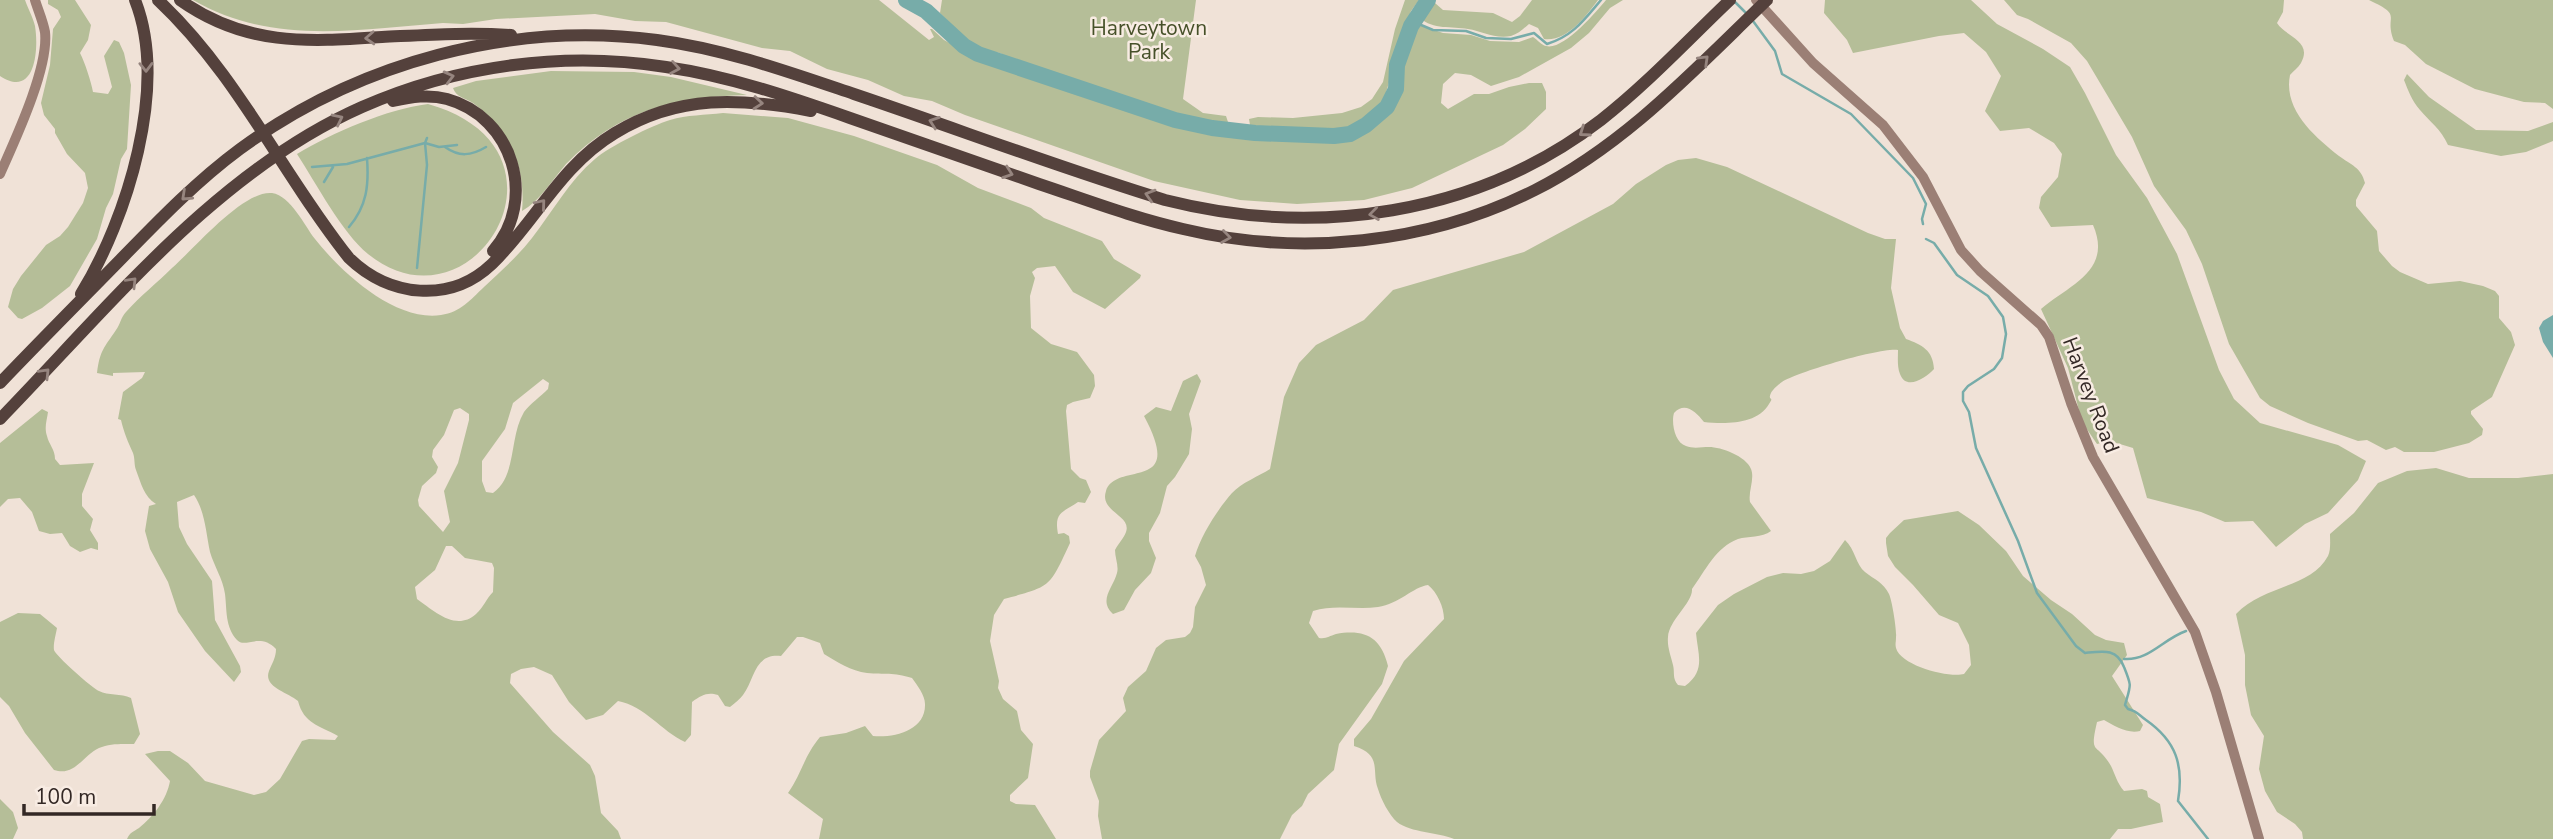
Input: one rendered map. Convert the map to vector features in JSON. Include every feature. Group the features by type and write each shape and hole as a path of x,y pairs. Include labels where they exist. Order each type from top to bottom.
{"highway":[{"path":"68,312 99,260 117,222 138,151 145,105 146,65 144,34 135,0"},
{"path":"158,0 195,38 230,81 349,258 380,282 406,290 443,289 479,274 501,254 553,189 586,154 615,133 647,117 698,103 735,101 844,116"},
{"path":"170,0 206,39 238,80 344,240 361,260 393,279 417,284 457,278 480,264 497,246 514,213 516,177 503,141 473,111 446,99 412,97 362,107"},
{"path":"180,0 221,24 276,39 321,41 482,33 536,38"},
{"path":"0,383 160,220 237,151 299,111 361,80 459,49 536,38 594,35 626,37 720,52 810,79 1156,197 1223,213 1318,219 1381,214 1441,201 1527,166 1599,121 1637,89 1730,0"},
{"path":"3,417 177,237 251,172 314,131 362,107 422,85 481,70 542,62 604,60 666,66 707,74 757,87 1095,203 1184,229 1246,239 1323,243 1418,232 1458,221 1506,204 1589,159 1655,107 1767,0"}],"street":[{"path":"0,174 32,94 43,57 45,32 35,0"},
{"name":"Harvey Road","path":"1756,0 1813,62 1883,125 1923,177 1961,250 1980,271 2041,325 2049,337 2093,457 2195,632 2216,692 2259,839"}],"green space":[{"path":"0,0 25,0 35,26 35,58 28,77 21,81 0,76"},
{"path":"48,0 75,0 91,25 88,40 80,53 93,92 108,94 112,87 104,56 114,40 119,42 131,85 127,149 121,159 113,194 97,239 70,286 42,308 22,319 8,307 13,289 46,245 68,227 83,203 88,188 85,173 67,154 55,129 44,115 41,103 50,65 53,29 61,17 58,10 48,4"},
{"path":"193,0 879,0 929,40 934,37 932,29 944,40 985,62 1183,125 1232,135 1332,140 1360,133 1393,104 1402,77 1404,44 1419,25 1443,33 1471,35 1490,41 1519,42 1533,37 1544,45 1553,46 1570,37 1606,0 1623,0 1610,8 1589,33 1571,48 1519,77 1491,86 1471,75 1455,73 1443,84 1441,103 1448,109 1474,94 1489,94 1509,87 1542,83 1546,92 1546,109 1503,145 1412,188 1364,200 1297,204 1240,200 1154,181 932,101 904,96 868,80 827,69 790,51 762,48 666,22 635,21 595,14 496,19 463,24 310,31 262,26 239,20"},
{"name":"Harveytown Park","path":"942,0 1196,0 1183,99 1203,113 1226,116 1228,122 1225,124 1188,118 1018,63 1000,53 982,50 965,39 940,13"},
{"path":"1405,0 1419,0 1411,11 1393,59 1383,103 1359,124 1339,132 1273,129 1250,125 1249,119 1258,117 1293,118 1342,113 1361,107 1372,99 1383,82 1395,29"},
{"path":"1532,0 1598,0 1575,27 1552,39 1544,39 1538,28 1529,24 1514,35 1505,37 1437,26 1420,18 1426,7 1435,3 1443,10 1493,13 1512,22"},
{"path":"1825,0 1971,0 1997,24 2070,67 2116,155 2147,198 2177,254 2219,370 2234,399 2260,423 2338,445 2366,461 2358,480 2328,513 2305,524 2276,547 2253,521 2225,522 2201,512 2147,498 2133,448 2110,441 2097,444 2082,422 2068,368 2041,309 2085,275 2097,254 2098,241 2093,225 2051,227 2039,208 2041,197 2058,177 2062,154 2054,143 2029,128 2000,131 1985,111 2001,76 1986,52 1964,33 1853,53 1847,40 1824,13"},
{"path":"2004,0 2284,0 2283,12 2277,23 2304,49 2301,63 2290,75 2291,100 2311,131 2361,173 2365,183 2356,200 2356,206 2377,231 2379,251 2400,272 2428,284 2460,281 2483,286 2495,291 2499,296 2499,318 2511,332 2515,345 2492,397 2471,411 2483,429 2482,435 2469,443 2434,452 2404,452 2395,447 2386,450 2367,440 2358,441 2308,423 2270,406 2260,398 2229,344 2202,264 2186,230 2154,186 2132,137 2087,61 2071,43 2017,15"},
{"path":"2369,0 2553,0 2553,109 2545,103 2524,102 2475,89 2426,64 2405,45 2394,41 2390,13"},
{"path":"551,71 634,72 671,77 747,95 672,103 627,119 586,146 566,164 540,196 522,211 523,195 518,165 506,137 486,114 453,88 476,81"},
{"path":"2407,74 2429,97 2476,130 2528,131 2553,122 2553,141 2526,152 2501,156 2448,145 2439,130 2412,99 2404,80"},
{"path":"428,104 476,127 501,158 507,194 497,228 475,256 444,273 407,274 368,254 358,245 339,221 297,154 360,123 395,111"},
{"path":"723,113 788,118 854,136 937,165 978,188 1031,208 1044,218 1102,241 1114,259 1141,275 1105,309 1073,292 1055,266 1037,268 1032,272 1035,278 1030,296 1031,328 1051,344 1077,352 1094,375 1095,386 1090,398 1067,405 1066,411 1071,469 1086,480 1091,492 1085,503 1078,502 1058,517 1058,534 1069,536 1070,543 1058,569 1047,583 1032,591 1004,599 994,615 990,641 999,681 998,688 1003,699 1017,711 1021,730 1033,744 1028,778 1010,795 1010,801 1035,805 1056,839 819,839 823,819 788,793 820,737 846,733 865,726 873,736 899,734 915,726 920,720 925,701 912,678 855,670 824,654 820,643 797,637 781,656 772,656 760,663 743,695 730,707 725,706 718,695 714,694 705,695 692,702 691,735 685,742 645,713 618,701 603,715 586,720 569,702 552,675 534,667 511,674 510,683 553,732 590,765 595,776 601,813 618,831 621,839 127,839 159,807 170,781 145,754 170,751 188,763 205,781 254,795 266,792 280,779 302,741 335,740 338,736 308,719 298,701 269,681 269,671 276,649 259,641 240,642 230,630 224,588 210,552 201,508 194,495 177,502 179,527 212,581 215,620 240,666 241,672 234,682 205,651 178,612 168,582 150,549 145,531 149,506 156,504 143,489 133,453 121,420 118,419 123,392 142,378 145,372 113,373 113,376 97,373 103,350 124,314 233,211 260,195 272,193 291,205 326,252 370,292 406,311 423,315 448,313 470,301 515,257 577,177 602,154 631,137 670,120","holes":["543,379 549,383 548,389 524,412 519,422 506,477 493,493 486,492 482,481 482,461 505,429 513,403","460,408 469,414 469,420 458,463 444,491 450,522 443,532 419,506 418,500 422,486 436,473 438,467 432,457 433,450 444,435 454,410","446,546 452,546 465,558 492,563 493,592 478,612 468,619 461,621 445,618 417,599 415,587 435,570"]},
{"path":"1696,158 1727,167 1868,233 1885,239 1896,239 1891,288 1900,328 1906,339 1922,346 1929,353 1934,369 1921,379 1907,382 1899,371 1898,350 1875,352 1821,367 1782,382 1772,392 1771,401 1764,411 1740,422 1704,422 1686,408 1674,413 1675,432 1682,444 1714,447 1739,456 1748,464 1752,477 1750,502 1771,531 1738,539 1723,548 1692,589 1689,600 1672,624 1668,637 1674,678 1678,685 1685,686 1696,674 1699,662 1696,633 1718,605 1767,577 1814,571 1830,561 1845,540 1862,569 1889,594 1895,622 1896,648 1900,654 1926,669 1964,674 1971,665 1969,645 1958,623 1939,615 1895,567 1888,556 1886,543 1886,538 1904,520 1958,511 1979,525 2006,551 2023,576 2095,635 2124,643 2127,655 2112,676 2143,725 2140,731 2130,731 2104,720 2097,722 2094,745 2106,758 2124,791 2142,789 2147,791 2148,797 2160,804 2163,822 2118,829 2110,839 1454,839 1403,826 1383,802 1372,759 1369,754 1354,746 1354,739 1371,719 1404,661 1444,619 1439,600 1428,585 1393,603 1378,607 1313,611 1309,623 1319,638 1346,633 1363,634 1381,648 1388,666 1382,684 1339,744 1334,770 1308,794 1302,806 1292,815 1280,839 1102,839 1098,816 1099,801 1090,777 1099,740 1126,711 1123,698 1128,687 1146,671 1156,648 1166,640 1185,637 1190,633 1195,607 1206,585 1195,556 1201,540 1232,493 1270,469 1284,397 1299,363 1316,345 1364,320 1393,290 1524,252 1613,204 1636,184 1666,165 1678,160"},
{"path":"1197,374 1201,381 1189,414 1192,429 1189,454 1167,486 1160,513 1149,533 1149,541 1156,558 1151,573 1135,590 1124,610 1113,614 1107,599 1117,570 1115,550 1127,526 1107,504 1106,491 1113,482 1122,477 1153,466 1157,456 1155,440 1144,416 1156,407 1171,411 1183,381"},
{"path":"42,409 48,412 46,433 55,459 60,465 94,463 82,494 82,506 93,519 90,530 98,543 98,550 91,548 80,552 70,546 62,533 39,531 32,512 20,498 8,499 0,507 0,443"},
{"path":"2436,468 2469,478 2518,478 2553,474 2553,839 2303,839 2302,832 2295,824 2277,812 2265,791 2259,769 2264,736 2251,715 2245,685 2245,655 2236,614 2259,597 2299,581 2320,566 2329,554 2330,534 2354,513 2378,483 2407,471"},
{"path":"18,613 40,614 57,628 54,650 95,689 131,698 140,734 134,744 103,746 73,768 54,770 0,697 0,622"},
{"path":"0,799 13,812 18,828 13,839 0,839"}],"water":[{"path":"2553,315 2553,358 2543,342 2539,328 2543,321"}],"waterway":[{"path":"906,0 926,11 964,46 978,54 1175,120 1255,133 1334,136 1350,134 1366,125 1387,107 1396,89 1397,65 1411,26 1428,0"},
{"path":"1414,22 1433,30 1466,31 1486,38 1511,39 1534,33 1547,44 1571,32 1601,0"},
{"path":"1734,1 1747,14"},
{"path":"1753,21 1775,51 1782,74 1851,114 1913,178 1926,204 1923,224"},
{"path":"312,167 347,164 425,143 427,138"},
{"path":"417,268 427,165 425,143 439,147 457,145"},
{"path":"445,147 465,154 486,147"},
{"path":"349,227 360,211 366,195 367,158"},
{"path":"324,182 333,167"},
{"path":"1926,239 1934,243 1957,275 1988,296 2003,317 2006,334 2002,358 1994,369 1968,386 1963,392 1963,401 1969,412 1976,448 2018,541 2037,593 2076,646 2085,653 2109,652 2121,661 2130,686 2125,705 2156,728 2171,745 2180,776 2178,801 2208,839"},
{"path":"2124,659 2141,657 2186,631"}]}
